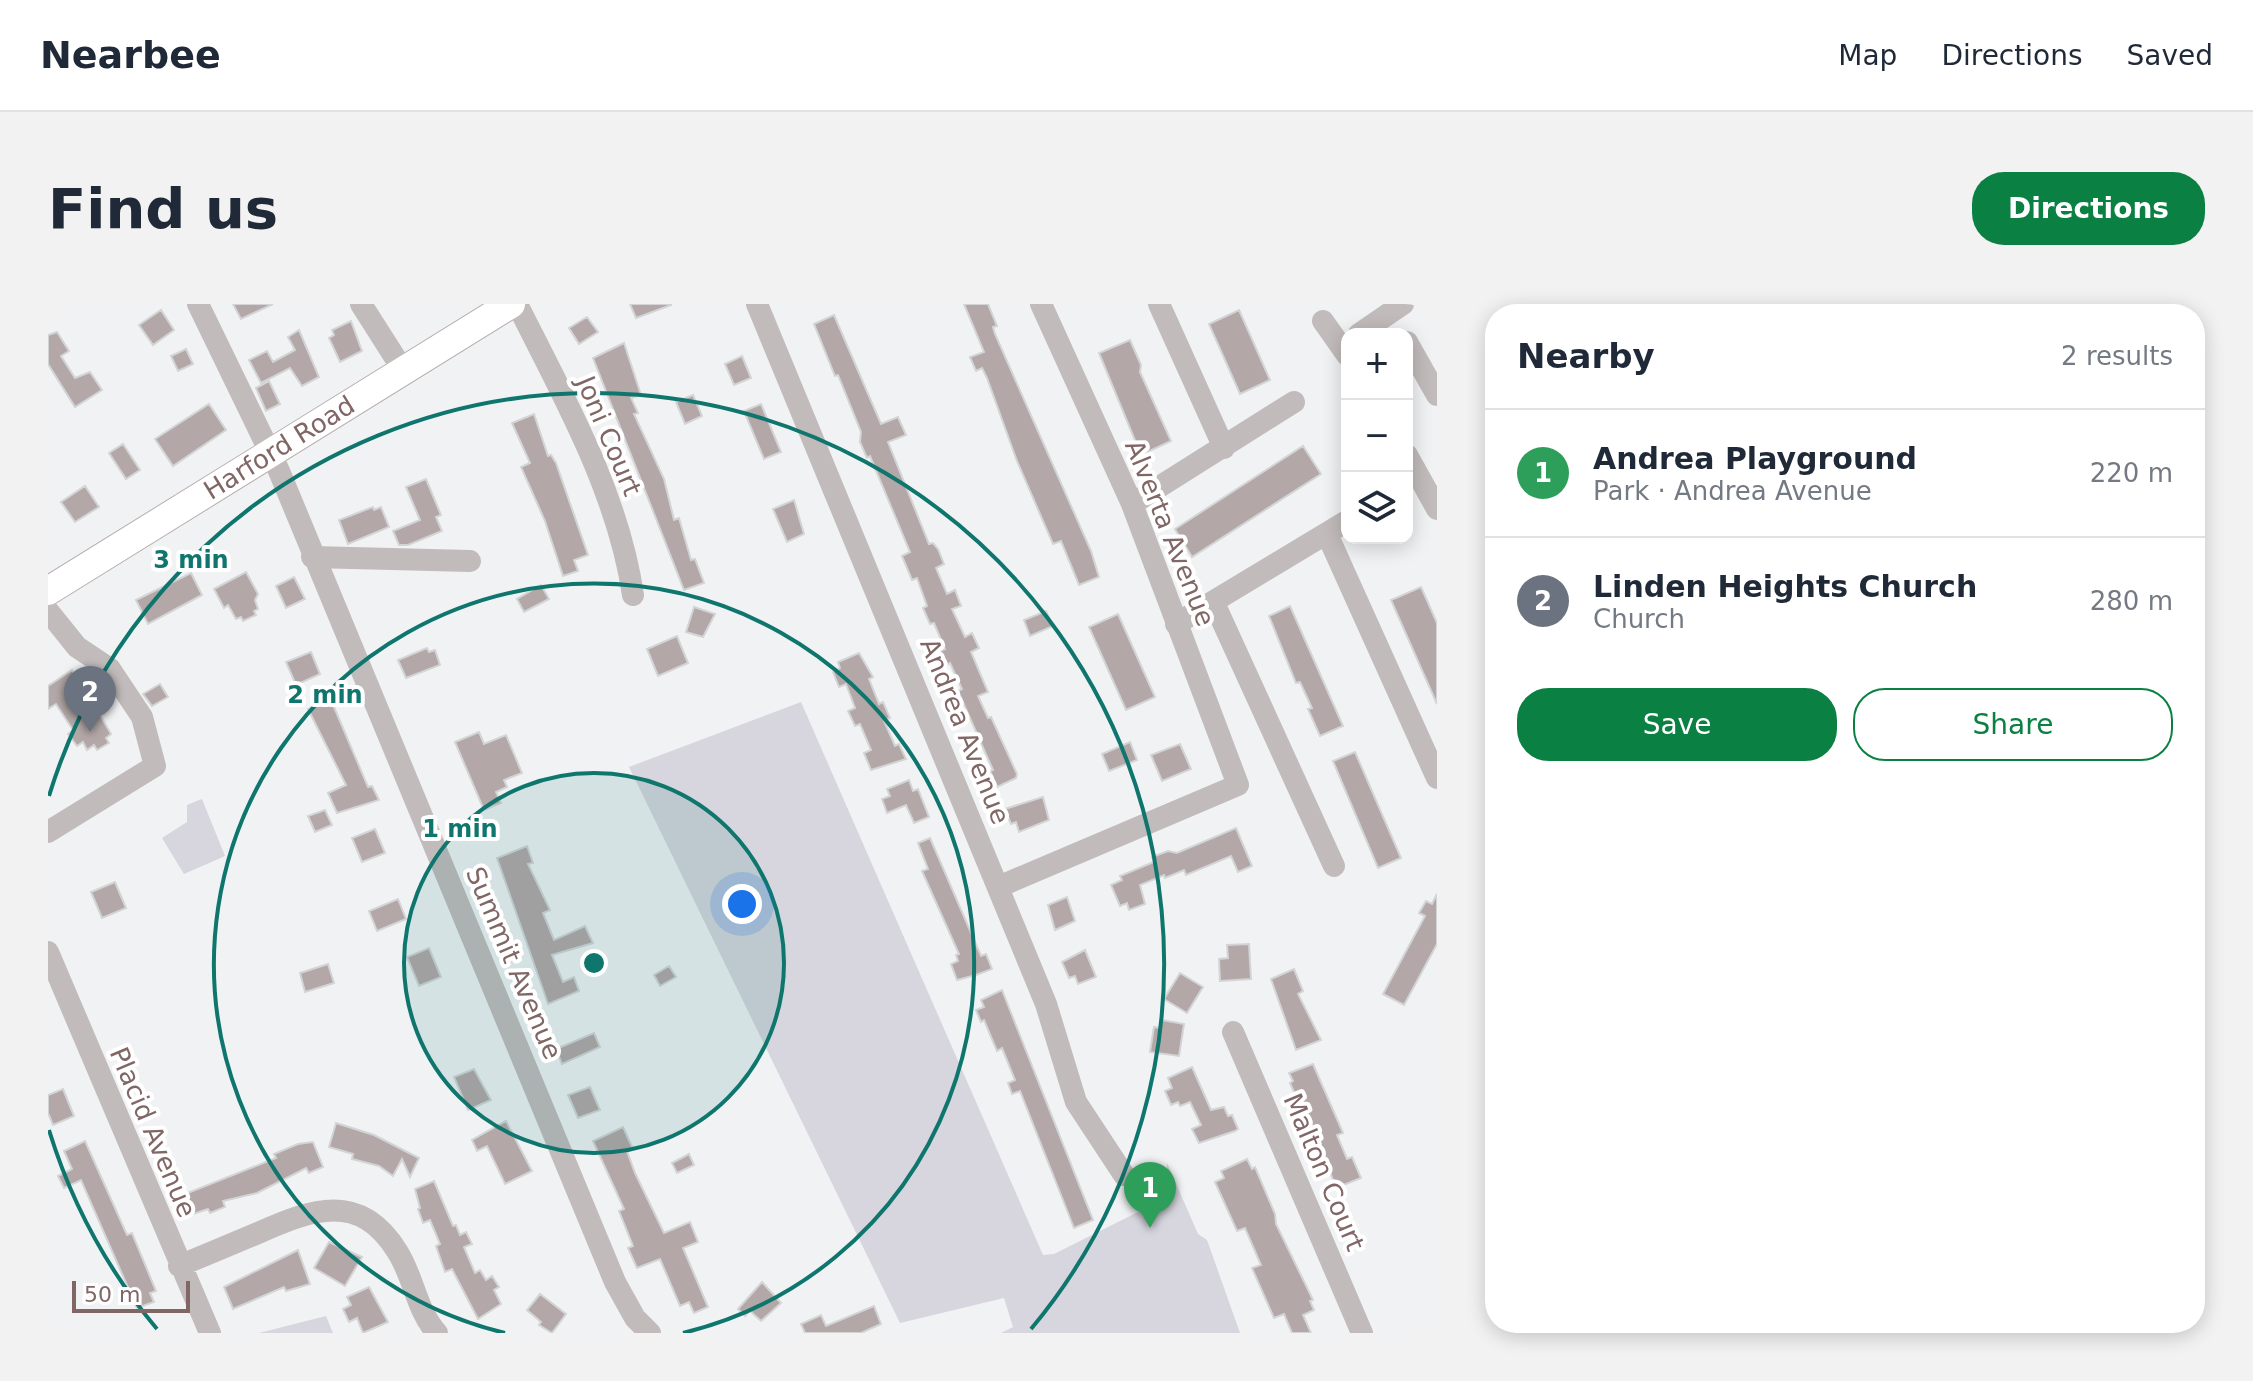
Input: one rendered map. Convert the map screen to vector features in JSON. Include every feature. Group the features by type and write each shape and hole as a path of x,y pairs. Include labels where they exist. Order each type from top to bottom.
{"main road":[{"name":"Harford Road","path":"48,591 514,304"}],"street":[{"name":"Summit Avenue","path":"198,304 271,451 312,557 615,1282 635,1318 650,1333"},
{"path":"361,304 403,370"},
{"name":"Joni Court","path":"514,304 587,448 626,556 633,595"},
{"name":"Andrea Avenue","path":"757,304 1046,1004 1076,1102 1124,1175"},
{"name":"Alverta Avenue","path":"998,887 1238,785 1132,504 1041,304"},
{"path":"1159,304 1224,448"},
{"path":"1367,328 1391,307 1400,328"},
{"path":"1323,321 1341,337"},
{"path":"1413,353 1437,395"},
{"path":"1132,504 1294,402"},
{"path":"1413,480 1437,509"},
{"path":"1176,624 1341,525"},
{"path":"1327,534 1437,778"},
{"path":"312,557 470,561"},
{"path":"1214,603 1334,866"},
{"path":"48,611 77,647 110,669 142,717 155,766 48,832"},
{"name":"Placid Avenue","path":"48,952 210,1333"},
{"name":"Malton Court","path":"1233,1032 1362,1333"},
{"path":"179,1266 311,1212 325,1208 350,1212 381,1229 390,1240 400,1255 424,1317 437,1333"}],"shaded area":[{"path":"801,702 1043,1255 1054,1254 1154,1204 1166,1187 1167,1163 1198,1234 1207,1240 1240,1333 1001,1333 1013,1327 1004,1298 900,1323 629,767"},
{"path":"202,799 225,856 184,874 162,838 187,822 187,805"},
{"path":"326,1316 333,1333 259,1333"}],"building":[{"path":"233,304 273,304 241,319"},
{"path":"630,304 671,304 671,305 636,318"},
{"path":"964,304 988,304 997,326 993,327 995,334 1091,551 1099,577 1079,585 1061,541 1053,544 1017,461 987,378 982,368 976,371 970,357 984,352"},
{"path":"161,310 174,330 153,345 139,325"},
{"path":"1239,310 1270,380 1240,394 1209,324"},
{"path":"834,315 881,424 898,417 906,435 888,442 929,544 933,543 938,549 944,564 936,568 947,594 955,590 961,606 952,609 965,637 972,633 979,648 971,652 988,692 978,696 1017,774 1016,778 997,787 990,771 993,770 958,691 962,689 950,663 947,665 940,651 945,649 934,623 930,624 923,608 927,606 917,578 912,580 902,556 910,552 870,456 867,458 860,442 861,432 814,324"},
{"path":"587,317 598,332 579,344 569,328"},
{"path":"351,321 362,351 340,362 329,338 334,335 332,330"},
{"path":"299,330 319,377 302,386 290,368 261,383 249,360 267,351 273,362 295,350 288,337"},
{"path":"57,332 69,351 61,356 75,378 90,372 102,390 75,407 48,364 48,335"},
{"path":"1130,340 1141,365 1140,372 1171,441 1141,455 1099,353"},
{"path":"624,343 641,395 631,398 638,413 634,414 664,479 674,520 679,518 691,560 695,559 704,583 684,590 593,358"},
{"path":"186,349 193,364 178,371 171,356"},
{"path":"742,356 751,378 734,385 725,364"},
{"path":"269,381 280,404 266,411 256,388"},
{"path":"693,395 702,416 685,424 676,402"},
{"path":"209,404 226,430 173,466 155,439"},
{"path":"761,404 781,452 764,459 744,411"},
{"path":"534,414 548,456 551,455 556,463 588,555 574,560 578,571 563,576 545,521 521,467 530,463 512,423"},
{"path":"123,444 140,470 126,479 109,453"},
{"path":"1303,446 1321,474 1192,557 1175,529"},
{"path":"426,479 441,515 436,517 442,531 408,545 399,545 393,531 420,520 406,487"},
{"path":"85,486 99,507 75,522 61,502"},
{"path":"794,500 804,534 787,542 773,509"},
{"path":"373,507 374,510 381,507 389,527 348,544 339,520"},
{"path":"246,572 258,594 255,600 258,609 254,611 256,615 243,621 241,617 236,619 228,605 224,608 214,589"},
{"path":"191,573 202,595 148,624 136,600"},
{"path":"294,577 305,599 286,608 276,586"},
{"path":"541,585 549,599 524,612 517,599"},
{"path":"1421,587 1437,623 1437,704 1391,600"},
{"path":"1290,606 1343,726 1320,736 1308,709 1312,708 1300,682 1296,683 1269,616"},
{"path":"694,607 715,614 703,637 686,632"},
{"path":"1046,611 1053,626 1030,636 1024,620"},
{"path":"1118,614 1155,697 1126,710 1089,627"},
{"path":"677,636 688,663 658,676 647,649"},
{"path":"427,648 429,652 435,650 440,665 406,678 398,660"},
{"path":"311,652 320,674 296,685 286,662"},
{"path":"859,653 873,677 869,679 879,704 883,702 890,718 884,721 895,746 899,744 906,759 871,770 864,753 871,750 860,724 855,726 848,711 855,708 846,684 839,687 833,672 840,668 838,662"},
{"path":"72,670 74,674 79,671 88,685 84,687 111,734 106,738 109,743 97,750 94,745 87,750 83,742 77,746 68,734 73,730 56,704 48,709 48,686"},
{"path":"160,684 168,697 152,706 143,694"},
{"path":"331,700 368,787 372,786 379,800 337,813 328,793 346,785 308,709"},
{"path":"479,732 484,744 506,735 522,773 504,780 507,787 496,792 501,803 484,810 455,742"},
{"path":"1130,742 1137,760 1109,771 1102,754"},
{"path":"1180,744 1191,769 1162,781 1151,755"},
{"path":"1355,752 1401,858 1378,868 1333,761"},
{"path":"909,780 913,791 918,789 929,817 914,823 906,805 887,813 882,799 890,796 887,789"},
{"path":"1043,797 1049,820 1019,832 1016,822 1011,824 1005,809"},
{"path":"325,810 332,825 315,832 308,816"},
{"path":"1236,828 1252,866 1238,872 1231,856 1186,875 1184,870 1165,878 1164,875 1140,885 1145,904 1129,910 1127,903 1120,906 1111,885 1122,880 1120,876 1154,862 1152,857 1168,851 1177,853"},
{"path":"375,829 385,853 362,862 352,838"},
{"path":"930,838 981,956 986,954 992,969 957,980 951,964 958,961 956,955 959,954 922,871 928,869 918,843"},
{"path":"527,846 533,863 528,864 550,910 543,913 554,940 585,926 593,943 552,955 563,982 574,977 579,991 548,1004 497,858"},
{"path":"115,882 126,908 102,918 91,892"},
{"path":"1437,894 1437,944 1404,1005 1383,994 1425,916 1419,913 1426,901 1432,904"},
{"path":"1067,897 1075,921 1055,930 1048,905"},
{"path":"398,899 406,919 377,931 369,911"},
{"path":"1249,944 1251,979 1220,981 1219,959 1228,958 1227,945"},
{"path":"429,948 441,977 419,986 407,957"},
{"path":"1085,950 1096,977 1078,984 1075,976 1069,978 1062,962"},
{"path":"328,964 334,983 305,992 300,973"},
{"path":"669,966 676,977 660,986 654,975"},
{"path":"1294,969 1303,991 1298,994 1321,1040 1296,1050 1271,979"},
{"path":"1180,973 1203,987 1187,1013 1164,999"},
{"path":"1002,990 1093,1220 1074,1228 1020,1091 1012,1094 1008,1083 1015,1080 1002,1048 997,1051 984,1020 981,1022 976,1010 984,1007 981,1000"},
{"path":"1162,1020 1184,1024 1179,1056 1150,1052 1154,1027 1160,1028"},
{"path":"594,1033 600,1047 562,1064 556,1049"},
{"path":"1313,1064 1343,1133 1337,1135 1347,1159 1352,1157 1361,1178 1336,1188 1316,1134 1313,1135 1290,1083 1293,1081 1289,1073"},
{"path":"1192,1067 1211,1110 1224,1107 1228,1116 1232,1115 1238,1129 1199,1143 1192,1129 1201,1125 1190,1102 1171,1105 1165,1091 1172,1088 1168,1078"},
{"path":"474,1069 491,1100 468,1110 454,1077"},
{"path":"590,1087 600,1110 578,1118 568,1095"},
{"path":"63,1089 74,1116 53,1125 48,1113 48,1095"},
{"path":"506,1121 532,1171 505,1184 487,1146 477,1151 472,1140"},
{"path":"336,1123 374,1135 419,1158 410,1177 402,1159 393,1176 379,1166 352,1159 353,1154 329,1147"},
{"path":"623,1127 633,1149 627,1151 635,1173 664,1233 690,1222 698,1242 683,1248 708,1307 694,1313 689,1302 680,1306 660,1259 637,1268 628,1248 633,1246 619,1211 624,1209 593,1141"},
{"path":"85,1141 127,1235 132,1233 156,1291 150,1293 154,1302 137,1308 81,1180 64,1188 58,1176 72,1169 64,1151"},
{"path":"313,1142 323,1167 309,1173 306,1168 257,1193 223,1201 225,1207 210,1213 208,1209 193,1214 185,1194 276,1158 274,1154 298,1144"},
{"path":"689,1154 694,1165 677,1173 672,1163"},
{"path":"1247,1159 1252,1169 1255,1167 1275,1214 1276,1224 1313,1300 1310,1301 1314,1310 1303,1315 1311,1333 1292,1333 1284,1314 1274,1318 1252,1268 1261,1265 1245,1228 1237,1231 1215,1182 1224,1178 1221,1171"},
{"path":"434,1181 453,1226 456,1225 460,1235 466,1232 472,1244 464,1247 475,1273 480,1270 486,1280 492,1276 499,1287 494,1290 501,1304 478,1319 452,1269 445,1272 436,1246 440,1244 430,1220 423,1223 418,1209 415,1189"},
{"path":"329,1242 362,1257 345,1286 314,1268"},
{"path":"298,1250 310,1284 286,1291 284,1287 233,1309 224,1287"},
{"path":"762,1282 781,1303 761,1321 750,1311 745,1316 738,1309"},
{"path":"369,1287 388,1322 363,1333 357,1318 349,1322 343,1309 351,1305 347,1297"},
{"path":"540,1294 566,1314 552,1333 539,1325 541,1322 527,1310"},
{"path":"874,1306 881,1324 861,1333 805,1333 801,1324 821,1315 826,1326"}],"place":[{"name":"Linden Heights Church","path":"90,732"},
{"name":"Andrea Playground","path":"1150,1228"}]}
